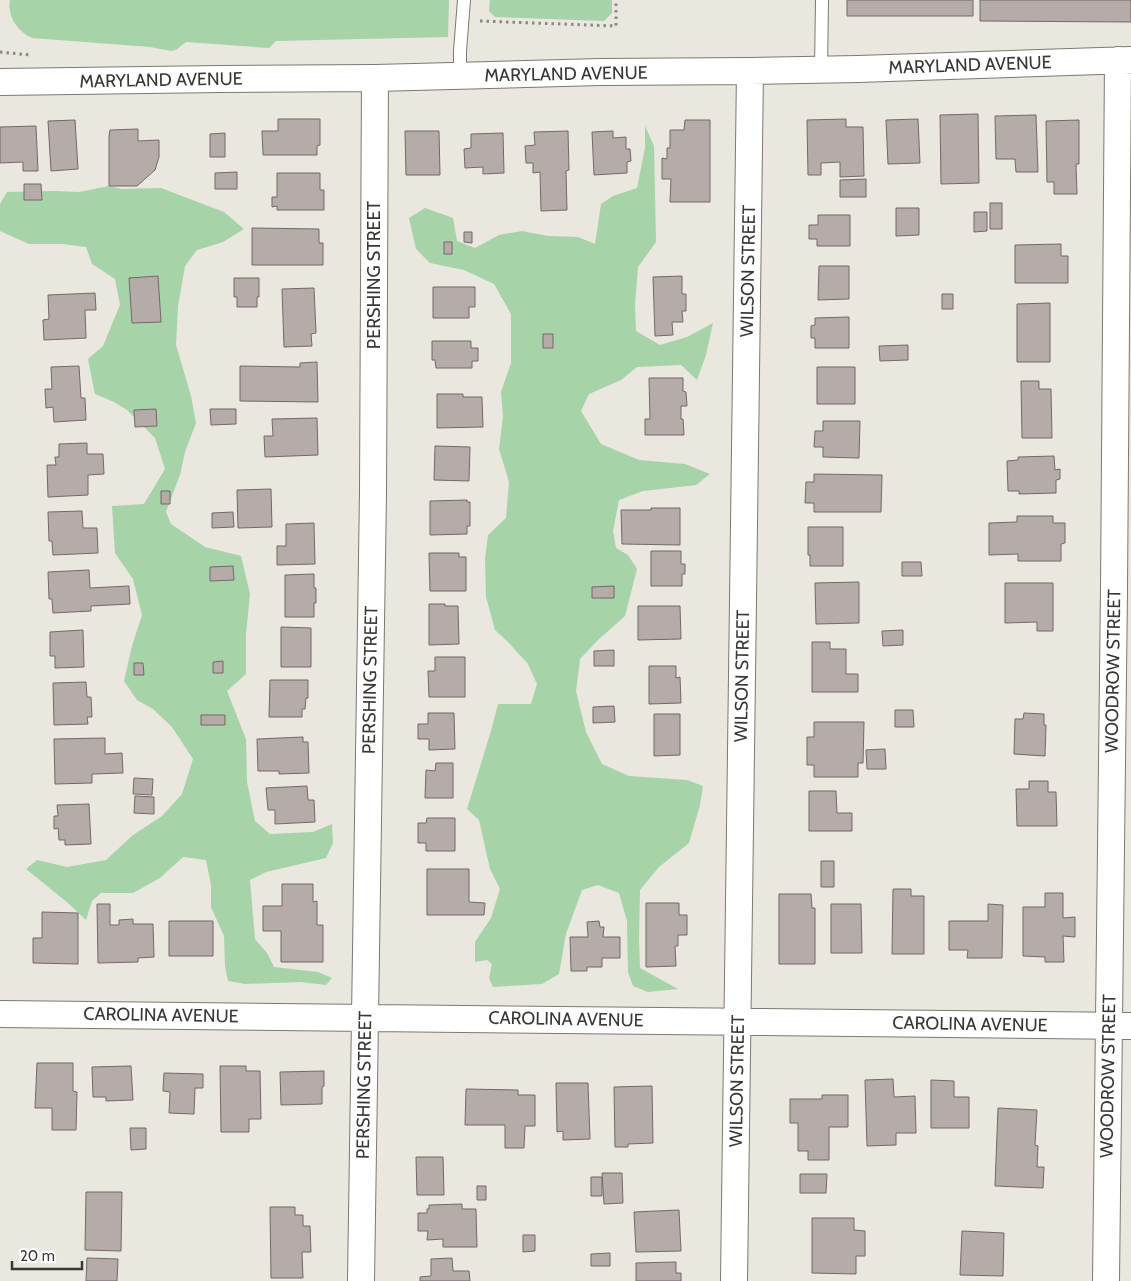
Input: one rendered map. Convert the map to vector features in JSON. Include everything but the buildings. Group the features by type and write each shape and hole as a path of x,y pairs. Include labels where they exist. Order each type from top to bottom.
{"street":[{"name":"MARYLAND AVENUE","path":"0,82 750,71 1124,60"},
{"name":"WOODROW STREET","path":"1106,1281 1120,1026 1114,599 1124,60"},
{"name":"WILSON STREET","path":"734,1281 750,71"},
{"name":"PERSHING STREET","path":"361,1281 374,482 375,78"},
{"name":"CAROLINA AVENUE","path":"0,1014 1120,1026"}],"lane":[{"path":"460,76 464,0"},
{"path":"821,69 822,0"}],"path":[{"path":"479,21 616,26 616,0"}],"green space":[{"path":"10,0 449,0 448,37 276,41 269,48 186,42 176,50 171,51 150,47 32,38 14,22 10,12"},
{"path":"490,0 612,0 612,13 604,21 495,17 489,11"},
{"path":"645,126 654,146 656,242 638,267 635,305 636,331 660,345 687,337 713,323 706,355 697,380 681,365 637,367 621,380 589,394 581,411 601,444 639,460 685,464 710,474 696,485 643,491 619,500 613,531 616,548 628,555 637,569 625,616 580,659 576,691 586,732 602,764 629,776 687,780 703,786 700,805 689,843 659,867 640,890 640,968 678,989 648,992 633,986 628,972 627,921 619,893 598,885 582,890 566,934 559,974 542,984 493,987 489,978 492,964 487,960 475,962 475,942 491,918 500,889 490,869 479,820 467,809 498,704 531,704 537,684 528,664 495,630 486,597 485,559 488,535 506,518 509,482 499,449 503,416 501,392 511,363 511,314 494,284 464,270 430,263 416,249 409,218 425,208 453,218 457,241 475,248 499,235 522,231 548,236 578,237 595,244 601,204 613,196 637,188 645,148"},
{"path":"109,186 122,189 161,188 224,212 244,229 223,242 197,250 185,266 178,306 176,345 191,396 196,423 166,512 171,524 205,547 241,556 250,594 246,634 246,674 227,691 246,739 247,782 255,821 270,834 313,832 332,824 333,843 326,858 266,872 250,880 255,939 267,953 274,967 318,972 332,978 326,985 300,982 245,984 228,981 225,966 224,936 211,907 211,885 206,860 183,857 160,878 133,893 101,893 92,901 86,920 26,869 37,860 67,867 106,860 133,835 162,816 182,794 193,759 172,727 153,709 137,700 124,681 142,615 133,579 115,553 112,506 144,504 165,469 155,438 127,410 95,394 88,359 103,346 120,305 115,279 92,264 86,247 62,244 29,244 0,231 0,204 7,192 79,192"}]}
